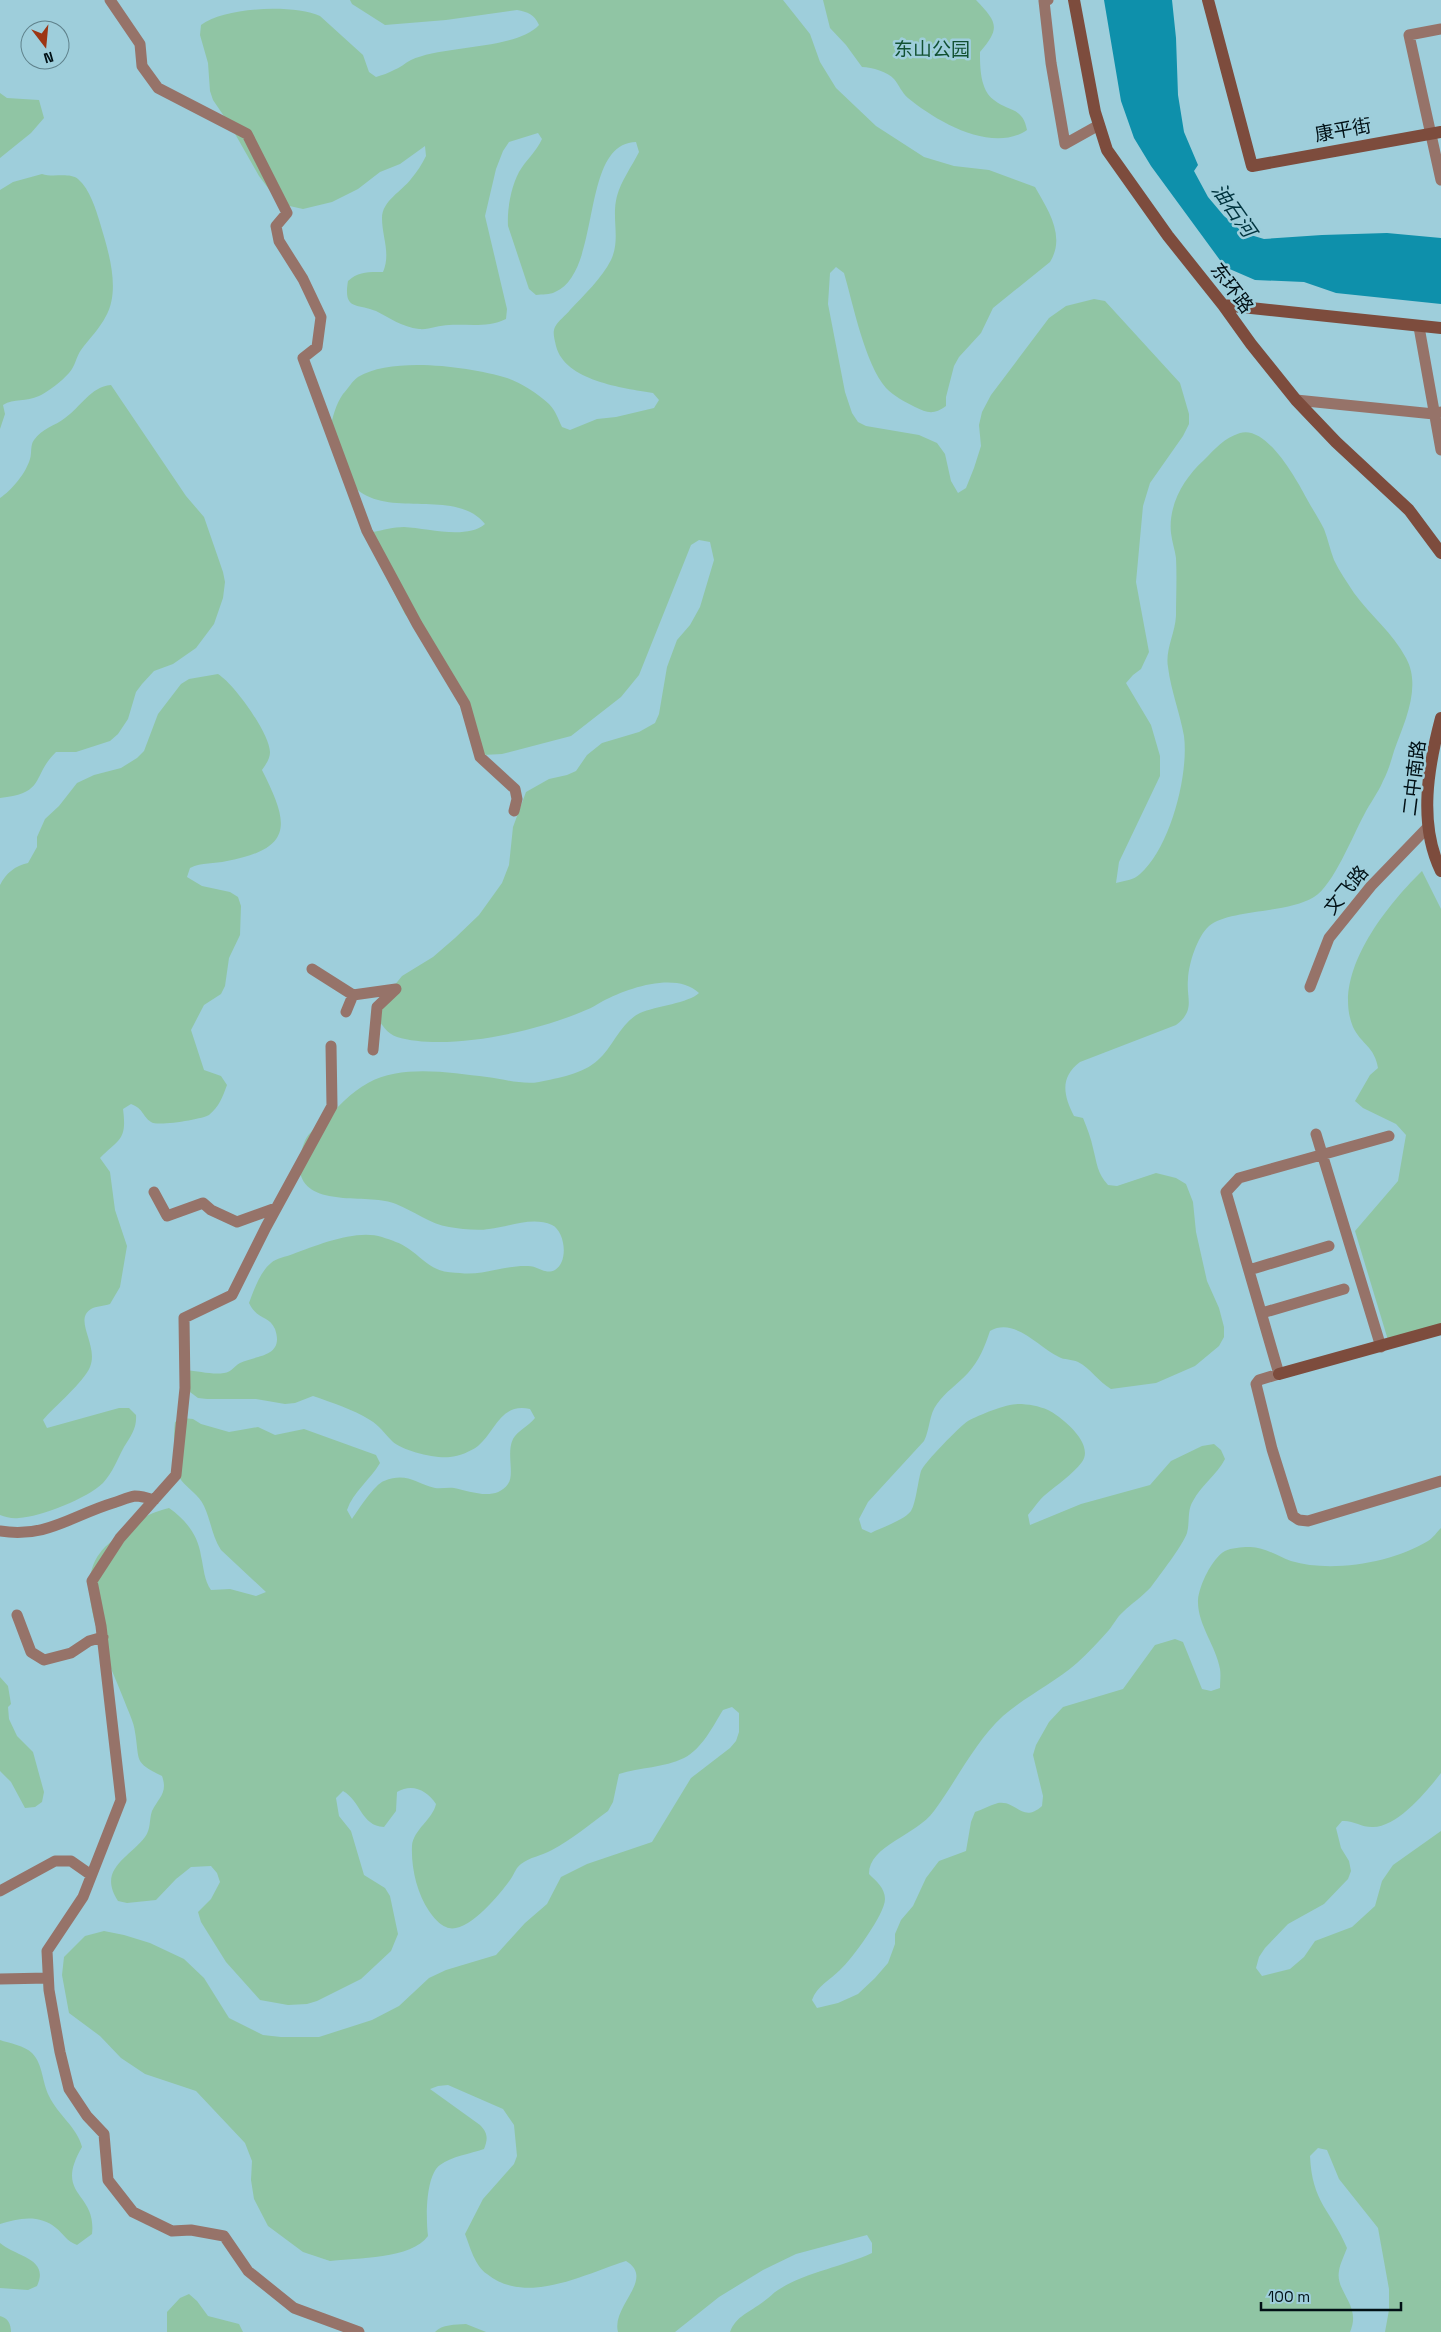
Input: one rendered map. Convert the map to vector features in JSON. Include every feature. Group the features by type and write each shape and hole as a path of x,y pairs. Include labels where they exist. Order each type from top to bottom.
{"street":[{"path":"110,0 140,44 142,66 158,88 247,134 287,213 276,226 279,241 303,279 321,317 317,347 303,358 367,531 417,624 465,704 480,757 515,789 517,799 514,811"},
{"path":"1048,0 1044,1 1051,63 1065,144 1099,124"},
{"name":"东环路","path":"1074,0 1095,112 1108,150 1168,236 1296,400 1336,442 1409,510 1441,553"},
{"name":"康平街","path":"1208,0 1252,166 1436,132"},
{"path":"1441,29 1409,35 1436,132 1441,180"},
{"path":"1222,305 1441,328"},
{"path":"1419,327 1438,413 1441,449"},
{"path":"1296,400 1438,413"},
{"name":"二中南路","path":"1441,718 1427,801 1427,828 1433,855 1441,871"},
{"name":"文飞路","path":"1310,987 1329,938 1371,886 1427,828"},
{"path":"312,969 353,995 396,989 377,1007 373,1050"},
{"path":"346,1012 353,995"},
{"path":"330,1046 332,1106 276,1208 232,1295 184,1318 185,1388 176,1475 120,1538 92,1581 102,1637 121,1800 83,1896 47,1951 48,1978 58,2043 69,2089 87,2116 104,2134 108,2180 133,2212 172,2232 191,2230 224,2236 248,2271 294,2308 359,2332"},
{"path":"1316,1134 1381,1347"},
{"path":"1279,1374 1226,1192 1239,1178 1389,1136"},
{"path":"154,1192 167,1216 203,1204 211,1210 237,1222 276,1208"},
{"path":"1249,1270 1329,1246"},
{"path":"1262,1313 1344,1288"},
{"path":"1441,1329 1279,1374 1259,1380 1256,1384 1272,1449 1293,1516 1299,1520 1308,1520 1441,1481"},
{"path":"0,1531 10,1533 44,1530 64,1524 95,1508 136,1496 154,1500"},
{"path":"17,1615 30,1652 44,1660 71,1653 89,1641 102,1637"},
{"path":"0,1891 55,1860 71,1861 91,1875"},
{"path":"0,1978 48,1978"}],"green space":[{"path":"350,0 783,0 810,34 820,62 836,88 876,126 924,157 954,166 989,170 1035,187 1050,214 1056,233 1056,243 1050,262 993,308 981,333 959,357 954,366 946,397 946,406 942,409 934,412 923,411 900,399 886,388 872,364 866,349 844,273 836,267 830,273 828,304 845,392 852,413 858,422 866,426 919,435 937,443 945,454 951,481 958,493 966,488 974,468 981,446 979,425 982,412 991,395 1049,318 1066,306 1094,299 1105,301 1180,383 1189,414 1189,424 1183,436 1150,483 1143,506 1136,582 1149,652 1141,669 1126,683 1151,725 1160,756 1160,776 1119,862 1116,883 1138,876 1151,862 1168,829 1180,790 1185,752 1184,736 1167,661 1176,616 1176,558 1171,536 1172,512 1179,493 1190,475 1224,441 1240,433 1250,433 1260,437 1280,456 1297,480 1322,525 1334,560 1343,576 1360,601 1395,640 1406,658 1410,669 1412,693 1410,705 1388,770 1342,859 1321,891 1314,897 1302,902 1230,917 1209,926 1197,943 1192,958 1188,979 1189,1004 1182,1020 1176,1025 1080,1062 1066,1080 1067,1101 1074,1116 1083,1118 1099,1172 1108,1185 1117,1186 1156,1173 1176,1178 1186,1184 1193,1202 1196,1232 1207,1281 1219,1308 1224,1327 1224,1337 1219,1346 1195,1366 1156,1383 1111,1389 1102,1383 1091,1371 1076,1361 1059,1357 1017,1330 999,1328 990,1331 981,1353 972,1368 934,1408 924,1441 868,1502 859,1519 862,1529 871,1533 907,1515 914,1503 921,1471 943,1445 968,1421 1013,1404 1033,1406 1054,1414 1075,1432 1081,1439 1084,1447 1085,1455 1078,1467 1043,1497 1028,1515 1030,1525 1081,1504 1150,1485 1171,1461 1202,1446 1214,1444 1221,1450 1225,1459 1193,1501 1185,1538 1151,1587 1121,1614 1109,1630 1077,1663 1003,1716 974,1750 934,1811 926,1820 877,1855 871,1864 869,1874 880,1885 885,1895 884,1906 880,1915 852,1956 840,1970 820,1987 812,2000 817,2008 838,2003 858,1994 875,1978 888,1963 895,1944 895,1934 901,1920 913,1906 926,1878 939,1861 966,1851 971,1822 975,1812 998,1803 1005,1803 1029,1813 1042,1806 1043,1796 1033,1755 1036,1745 1049,1722 1063,1707 1123,1689 1155,1645 1175,1639 1183,1642 1202,1689 1211,1691 1220,1688 1218,1660 1200,1618 1198,1600 1207,1573 1215,1560 1225,1551 1233,1548 1254,1547 1291,1561 1307,1564 1342,1566 1361,1564 1413,1549 1430,1540 1441,1528 1441,1773 1411,1807 1391,1822 1382,1826 1372,1827 1342,1821 1336,1828 1341,1848 1349,1861 1351,1871 1348,1879 1324,1904 1288,1924 1265,1948 1259,1957 1256,1968 1262,1976 1290,1969 1304,1957 1315,1941 1352,1927 1375,1906 1382,1881 1393,1865 1441,1831 1441,2332 1385,2332 1389,2310 1389,2289 1378,2228 1339,2179 1327,2150 1318,2148 1310,2156 1314,2185 1318,2196 1347,2248 1340,2268 1339,2279 1353,2314 1350,2332 730,2332 740,2318 776,2291 812,2274 872,2253 872,2243 867,2235 796,2254 763,2270 719,2297 675,2332 618,2332 621,2312 635,2285 636,2276 634,2268 626,2261 556,2284 520,2287 503,2283 487,2274 476,2261 465,2234 483,2199 514,2164 517,2156 514,2125 503,2109 448,2085 430,2089 483,2128 486,2136 484,2149 450,2159 440,2165 435,2171 429,2188 428,2236 420,2244 410,2249 383,2256 330,2261 303,2252 268,2226 254,2199 251,2180 252,2161 245,2143 196,2091 145,2074 121,2058 100,2036 69,2013 62,1975 64,1957 85,1936 104,1931 150,1943 184,1959 204,1978 229,2018 263,2035 319,2037 372,2020 399,2006 429,1978 446,1970 496,1955 525,1923 547,1904 561,1877 587,1864 652,1842 691,1778 730,1748 736,1741 739,1732 739,1713 732,1707 723,1710 702,1743 684,1758 668,1764 619,1774 613,1802 608,1811 559,1846 521,1864 501,1892 483,1911 463,1925 454,1928 444,1926 431,1913 421,1896 414,1871 413,1840 434,1809 436,1804 432,1799 424,1792 414,1788 403,1789 397,1792 396,1811 384,1827 376,1826 370,1822 349,1795 343,1791 336,1798 339,1816 351,1831 364,1875 385,1888 390,1896 398,1934 391,1951 361,1979 307,2004 288,2005 260,2000 226,1962 201,1922 198,1912 211,1899 220,1882 217,1873 211,1866 191,1867 176,1879 156,1900 127,1903 118,1901 112,1890 111,1880 113,1872 147,1834 152,1811 162,1795 164,1782 162,1776 142,1764 138,1755 132,1720 103,1647 91,1606 90,1586 92,1568 102,1551 122,1532 147,1516 169,1508 186,1523 194,1535 211,1590 230,1589 256,1596 266,1592 221,1550 202,1502 181,1480 175,1451 175,1422 183,1418 193,1419 201,1424 229,1432 258,1427 275,1435 304,1429 376,1455 380,1463 353,1497 347,1510 352,1519 380,1483 392,1479 410,1479 435,1488 454,1488 482,1494 496,1493 503,1489 510,1480 510,1451 513,1439 517,1433 535,1418 530,1409 520,1408 512,1410 505,1414 475,1448 457,1456 436,1457 403,1448 392,1441 370,1420 349,1409 313,1396 295,1403 285,1404 256,1399 207,1399 198,1398 182,1386 186,1370 215,1374 227,1372 246,1360 267,1354 272,1350 276,1345 277,1338 275,1329 270,1321 256,1312 249,1303 264,1271 273,1261 337,1239 361,1235 382,1237 406,1247 433,1267 454,1273 469,1274 519,1266 551,1271 559,1266 562,1260 564,1247 560,1233 552,1225 529,1222 485,1230 459,1228 435,1223 403,1207 385,1201 343,1198 317,1192 307,1186 300,1172 302,1151 307,1137 344,1100 356,1091 368,1083 396,1073 442,1072 533,1083 578,1072 592,1065 603,1055 622,1028 633,1017 640,1013 680,1002 699,993 690,986 678,983 652,984 625,991 588,1009 544,1025 519,1032 466,1041 418,1041 393,1036 375,1016 377,1007 402,976 433,957 455,938 479,915 502,883 509,865 513,827 526,792 549,779 576,771 587,755 602,743 639,732 655,723 659,714 667,667 677,640 690,625 700,607 714,560 710,542 699,540 691,545 639,675 621,697 571,736 502,754 483,755 447,667 405,614 377,559 373,532 404,527 457,532 477,529 485,524 471,513 454,507 435,504 395,503 376,499 360,491 347,477 344,470 331,430 333,416 341,397 358,377 373,371 411,365 453,367 512,380 540,396 555,412 562,427 570,430 597,419 616,417 654,408 659,400 653,393 597,381 571,367 562,358 556,346 554,334 554,329 558,323 598,280 611,260 616,236 615,204 617,196 639,152 636,142 618,148 606,163 598,185 580,260 570,280 553,293 536,295 529,289 508,226 508,219 510,198 516,178 542,139 538,133 509,142 503,151 496,169 485,216 507,309 506,319 485,325 445,325 419,329 402,324 376,311 353,304 348,297 348,281 360,274 383,272 386,245 382,218 385,206 419,168 426,156 425,146 400,164 380,172 358,189 332,202 303,209 285,205 277,200 259,176 230,125 213,100 210,91 208,63 200,35 201,25 226,14 242,11 277,9 308,12 320,16 363,55 369,72 376,77 425,55 514,39 528,33 539,25 530,14 517,10 446,20 385,25 352,4"},
{"name":"东山公园","path":"823,0 976,0 988,14 994,25 991,37 980,52 983,84 989,96 1022,117 1027,130 1013,136 998,138 981,136 965,132 933,116 908,98 891,76 880,70 862,67 846,45 830,28"},
{"path":"0,93 7,98 39,100 44,118 31,133 0,158"},
{"path":"42,174 74,177 86,188 94,206 106,245 112,270 113,294 106,316 81,350 71,371 59,383 43,394 34,398 11,401 3,405 5,414 0,429 0,190 13,182"},
{"path":"111,385 186,496 204,517 223,572 225,582 223,598 214,624 196,648 173,664 154,671 142,684 136,692 128,719 118,734 110,741 76,752 56,752 48,761 32,788 15,796 0,798 0,498 14,486 25,470 30,459 32,444 37,436 71,414 91,393"},
{"path":"218,674 225,679 250,709 264,733 270,752 269,759 262,770 271,788 281,818 280,830 275,840 265,849 227,861 195,866 190,868 187,877 202,886 230,892 238,897 241,906 240,935 229,958 225,986 221,994 204,1005 191,1030 204,1070 221,1076 227,1085 222,1097 209,1115 198,1118 162,1124 151,1122 138,1108 131,1104 123,1109 123,1133 117,1142 100,1158 110,1172 115,1210 127,1246 120,1287 110,1304 93,1308 86,1314 85,1326 92,1359 90,1367 75,1387 43,1420 47,1428 119,1408 129,1408 136,1415 134,1428 110,1475 96,1489 75,1500 39,1514 28,1517 7,1517 0,1515 0,885 11,871 28,863 37,847 37,837 45,819 59,806 77,783 94,775 121,768 137,758 144,751 158,714 181,684 189,679"},
{"path":"1422,871 1441,909 1441,1325 1388,1340 1355,1231 1398,1181 1406,1135 1396,1124 1363,1108 1355,1101 1370,1075 1378,1068 1371,1050 1353,1027 1348,1006 1350,985 1356,963 1366,942 1393,902"},
{"path":"0,1677 8,1686 11,1704 8,1707 9,1719 17,1736 33,1752 44,1792 42,1802 35,1807 25,1808 11,1782 0,1771"},
{"path":"0,2040 25,2048 36,2057 49,2096 80,2140 82,2147 74,2163 72,2176 74,2185 92,2220 92,2234 77,2245 50,2224 36,2219 21,2219 0,2224"},
{"path":"0,2243 35,2264 39,2269 40,2277 37,2286 28,2290 0,2288"},
{"path":"189,2294 208,2316 239,2324 243,2332 167,2332 167,2312 180,2298"},
{"path":"0,2316 8,2322 11,2332 0,2332"},
{"path":"466,2324 486,2332 435,2332 445,2326"}],"water":[{"path":"1104,0 1172,0 1176,38 1178,95 1184,132 1198,165 1194,171 1208,197 1224,216 1244,233 1264,239 1387,233 1441,238 1441,304 1336,293 1304,282 1255,280 1225,267 1151,166 1134,138 1121,101"}],"water label":[{"name":"油石河","path":"1234,210"}]}
